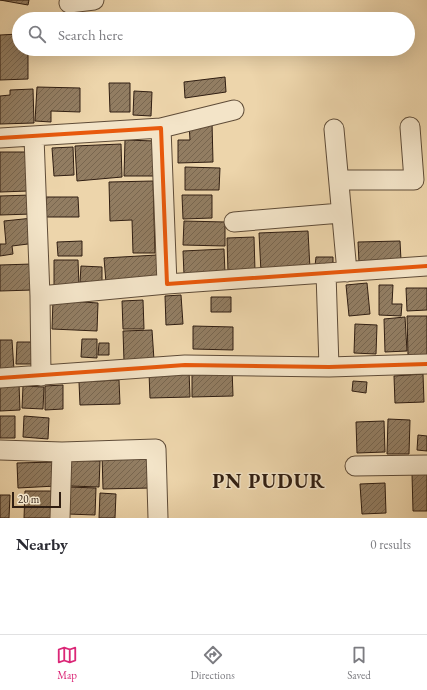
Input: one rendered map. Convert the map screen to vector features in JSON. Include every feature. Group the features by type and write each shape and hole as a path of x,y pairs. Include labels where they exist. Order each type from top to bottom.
{"street":[{"path":"68,3 94,0"},
{"path":"0,138 161,128 234,110"},
{"path":"339,180 414,180 410,127"},
{"path":"161,128 167,284"},
{"path":"334,129 346,272"},
{"path":"34,137 40,296 41,376"},
{"path":"234,222 341,213"},
{"path":"40,296 167,284 427,266"},
{"path":"326,273 329,367"},
{"path":"0,378 185,365 329,367 427,364"},
{"path":"0,450 62,452 156,448 158,518"},
{"path":"60,518 62,452"},
{"path":"355,466 427,465"}],"building":[{"path":"0,0 29,0 28,5"},
{"path":"12,34 12,56 28,56 28,79 0,80 0,35"},
{"path":"225,77 226,92 185,98 184,82"},
{"path":"109,83 130,83 130,112 110,112"},
{"path":"37,87 80,88 80,112 51,111 51,122 35,121"},
{"path":"33,89 34,123 0,124 0,96 10,95 10,90"},
{"path":"134,91 152,92 151,116 133,115"},
{"path":"212,122 213,162 178,163 178,140 190,140 189,123"},
{"path":"125,140 155,141 154,176 124,176"},
{"path":"121,144 122,177 77,181 75,146"},
{"path":"73,147 74,175 54,176 52,148"},
{"path":"0,152 26,152 28,191 0,192"},
{"path":"185,167 220,168 219,190 185,190"},
{"path":"153,181 155,253 133,253 132,220 110,221 109,182"},
{"path":"31,195 32,214 0,215 0,196"},
{"path":"182,195 212,195 212,218 183,219"},
{"path":"46,197 78,197 79,217 46,217"},
{"path":"33,218 36,243 12,246 13,254 0,256 0,244 6,244 4,221"},
{"path":"184,221 225,222 225,246 183,245"},
{"path":"308,231 310,269 261,272 259,233"},
{"path":"254,237 255,271 228,272 227,238"},
{"path":"82,241 82,256 58,256 57,242"},
{"path":"400,241 401,260 359,262 358,242"},
{"path":"224,249 225,273 184,275 183,251"},
{"path":"157,255 158,278 106,283 104,258"},
{"path":"316,257 333,257 333,266 315,266"},
{"path":"54,260 78,260 79,286 54,286"},
{"path":"32,264 33,290 0,291 0,265"},
{"path":"81,266 102,267 102,282 80,282"},
{"path":"367,283 370,314 349,316 346,285"},
{"path":"379,285 393,285 392,304 402,304 401,316 379,315"},
{"path":"406,288 427,288 427,310 407,311"},
{"path":"181,295 183,324 166,325 165,296"},
{"path":"211,297 231,297 231,312 211,312"},
{"path":"53,300 98,303 97,331 52,329"},
{"path":"143,300 144,329 123,329 122,301"},
{"path":"407,316 427,316 427,355 408,355"},
{"path":"405,317 407,351 385,352 384,319"},
{"path":"355,324 377,325 376,354 354,353"},
{"path":"193,326 233,327 233,350 193,349"},
{"path":"152,330 154,360 124,361 123,331"},
{"path":"82,339 97,339 97,358 81,357"},
{"path":"0,340 12,340 14,370 0,370"},
{"path":"17,342 37,342 37,364 16,364"},
{"path":"99,343 109,343 109,355 98,355"},
{"path":"232,368 233,396 192,397 192,370"},
{"path":"189,371 190,397 150,398 149,373"},
{"path":"423,374 424,402 395,403 394,376"},
{"path":"119,380 120,404 80,405 79,382"},
{"path":"353,381 367,382 366,393 352,391"},
{"path":"19,384 20,410 0,411 0,385"},
{"path":"63,385 63,409 45,410 45,386"},
{"path":"23,386 44,387 43,409 22,408"},
{"path":"0,416 15,416 15,438 0,438"},
{"path":"24,416 49,418 48,439 23,437"},
{"path":"388,419 410,420 409,454 387,454"},
{"path":"384,421 385,452 357,453 356,422"},
{"path":"418,435 427,436 427,451 417,450"},
{"path":"149,453 151,488 103,489 102,454"},
{"path":"70,460 100,461 99,487 70,486"},
{"path":"55,462 56,486 18,488 17,463"},
{"path":"412,474 427,474 427,511 413,511"},
{"path":"385,483 386,513 362,514 360,484"},
{"path":"69,487 96,488 95,515 68,514"},
{"path":"25,491 57,491 57,518 24,518"},
{"path":"100,493 116,494 115,518 99,518"},
{"path":"0,495 10,495 9,518 0,518"}],"cycle path":[{"path":"0,138 161,128 167,284 427,266"},
{"path":"0,378 185,365 329,367 427,364"}],"district":[{"name":"PN PUDUR","path":"269,481"}]}
